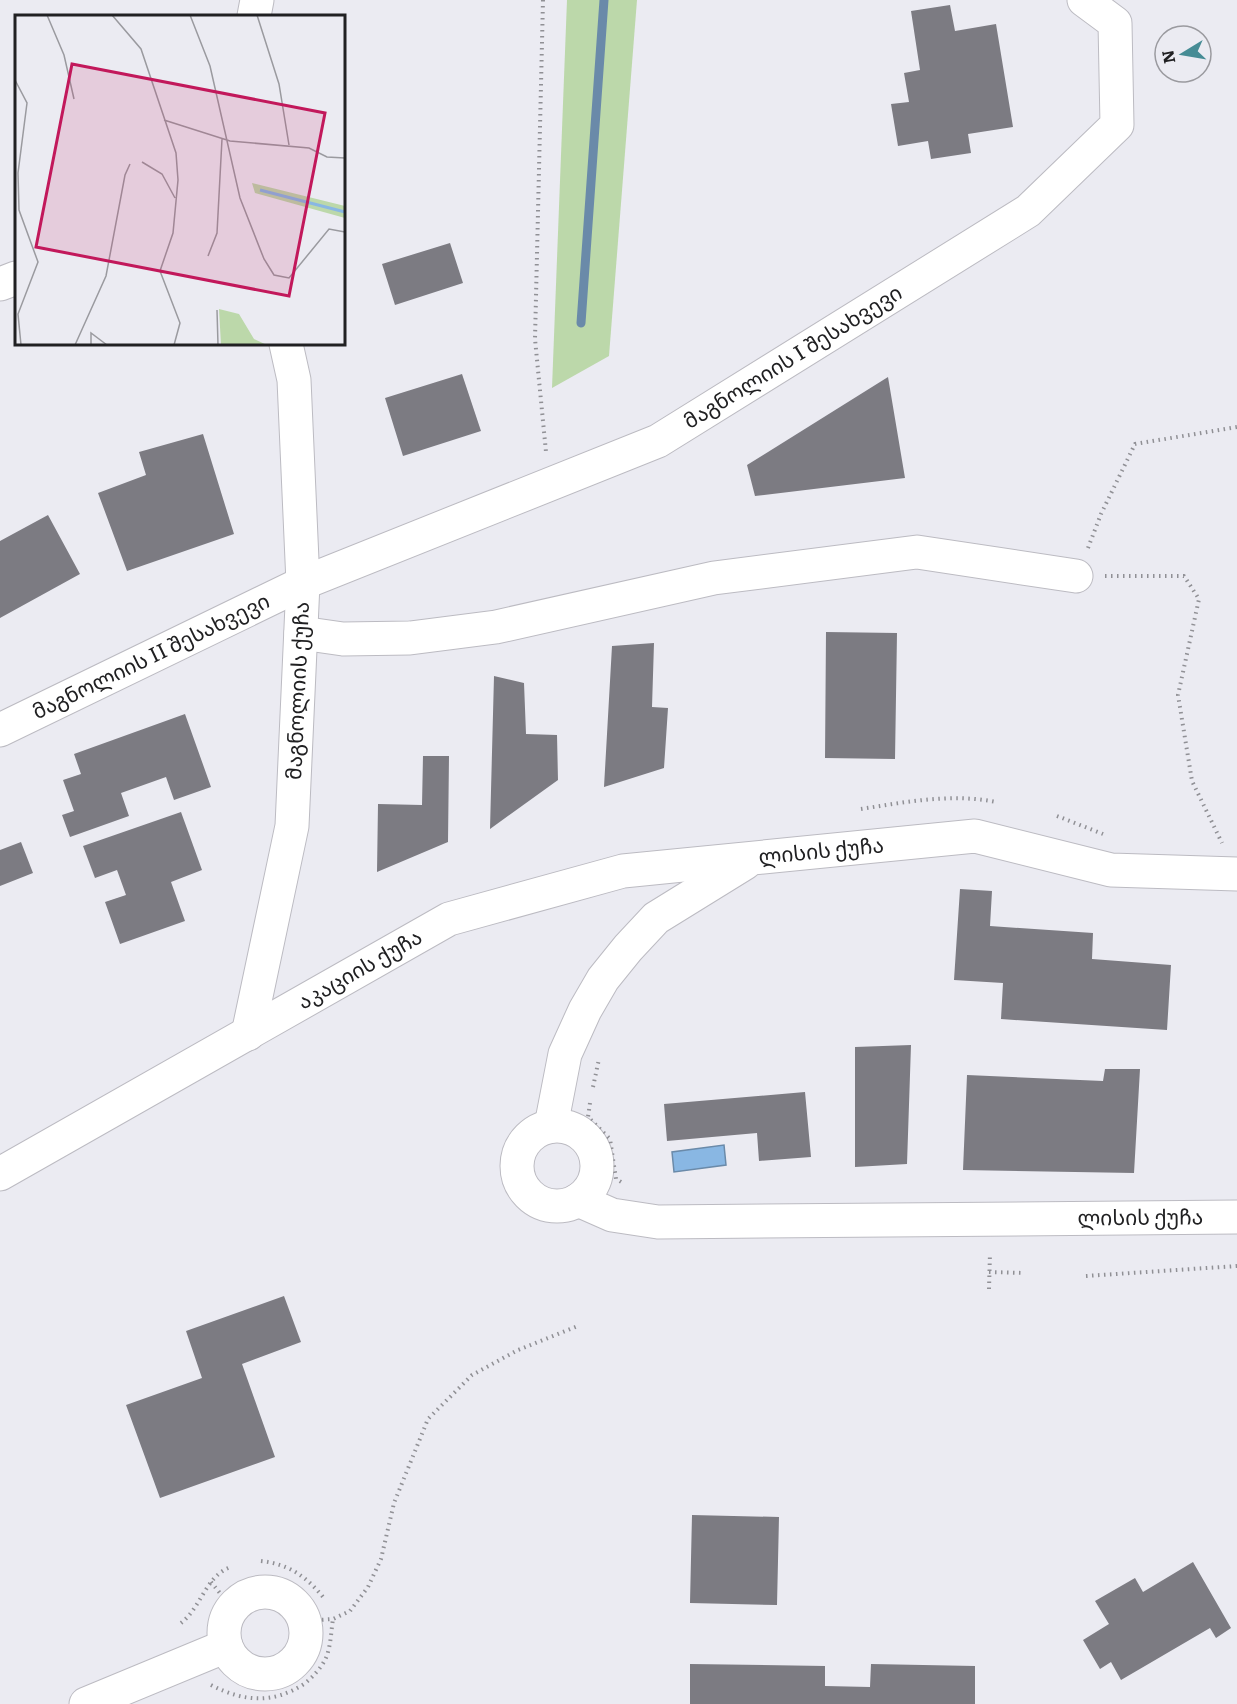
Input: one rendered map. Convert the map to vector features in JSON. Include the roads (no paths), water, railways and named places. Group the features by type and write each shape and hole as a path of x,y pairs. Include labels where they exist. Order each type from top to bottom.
{"street":[{"path":"254,15 257,0"},
{"name":"მაგნოლიის I შესახვევი","path":"303,583 658,441 1028,211 1117,125 1115,23 1084,0"},
{"path":"0,284 15,278"},
{"name":"მაგნოლიის ქუჩა","path":"248,1034 292,826 303,583 294,380 286,345"},
{"path":"301,633 343,639 399,638 496,627 714,578 916,552 1076,576"},
{"name":"მაგნოლიის II შესახვევი","path":"0,730 303,583"},
{"name":"ლისის ქუჩა","path":"551,1126 565,1054 585,1010 603,979 656,918 755,858 975,836 1111,870 1232,863"},
{"name":"აკაციის ქუჩა","path":"0,1174 449,919 623,871 755,858"},
{"path":"551,1126 562,1126 582,1134 594,1152 597,1162 593,1184 578,1200 566,1205 547,1205 530,1196 522,1186 517,1161 520,1148 538,1130 551,1126"},
{"name":"ლისის ქუჩა","path":"578,1200 612,1215 658,1222 1237,1217"},
{"path":"253,1593 279,1594 290,1600 299,1610 320,1612 306,1635 303,1649 295,1661 284,1669 270,1673 256,1673 243,1668 226,1646 224,1633 226,1620 232,1608 241,1599 253,1593"},
{"path":"86,1704 226,1646"}],"water":[{"path":"724,1145 726,1165 674,1172 672,1152"}],"waterway":[{"path":"581,323 604,0"}]}
